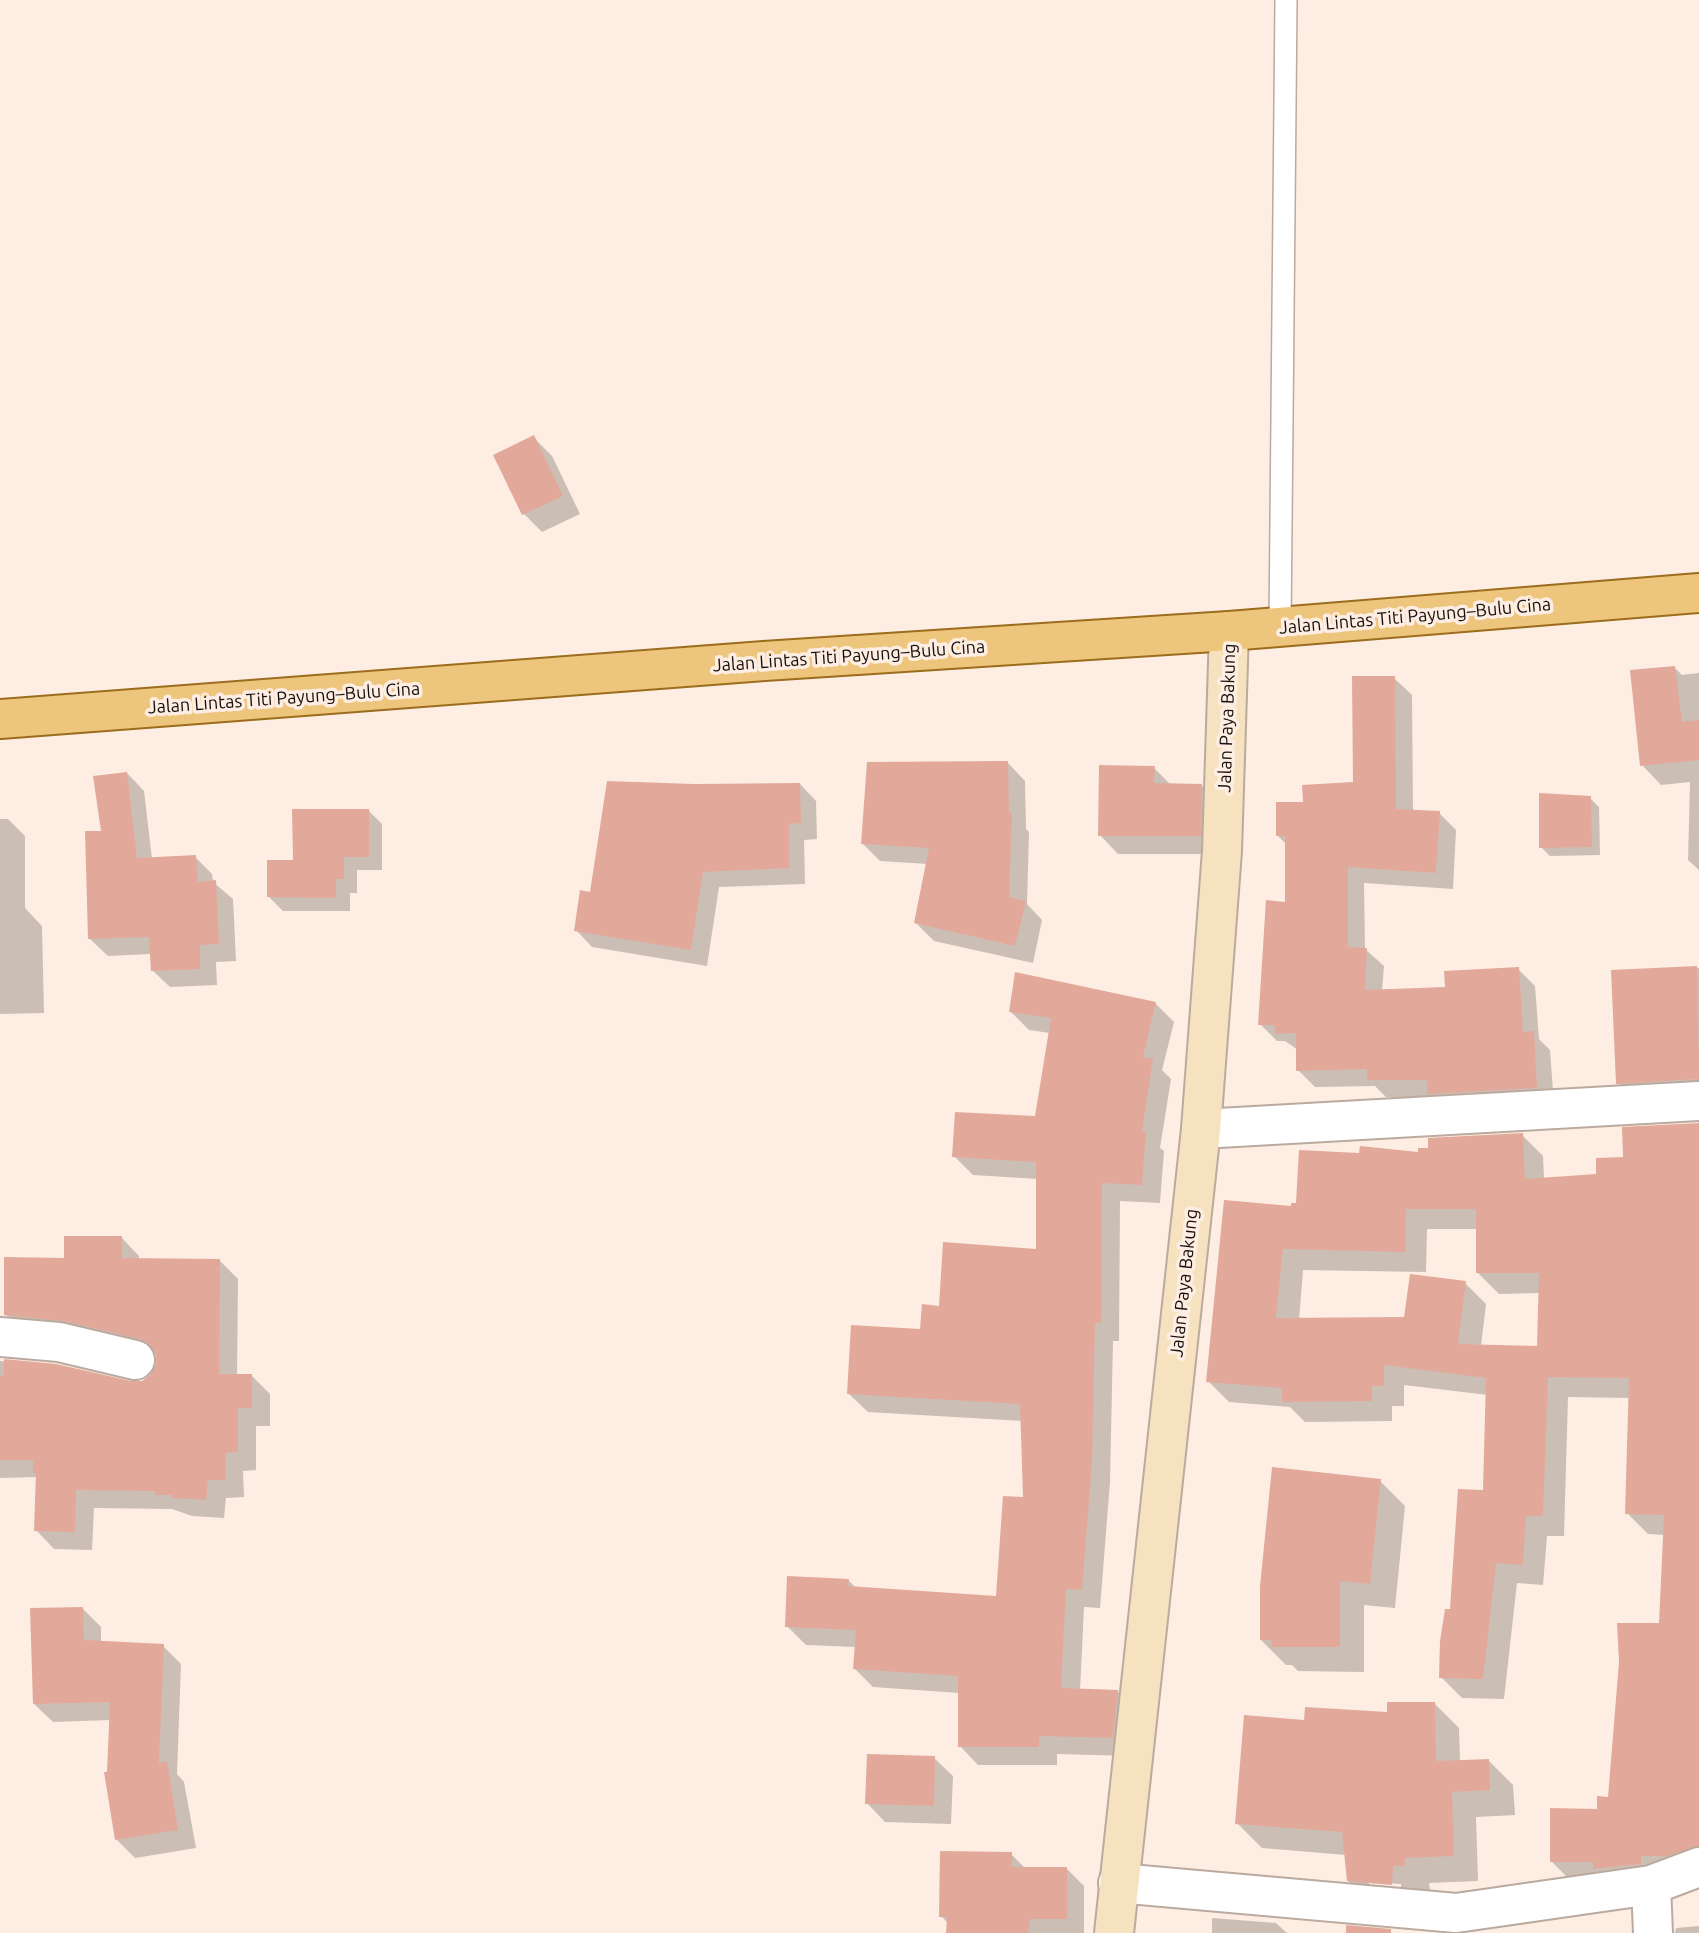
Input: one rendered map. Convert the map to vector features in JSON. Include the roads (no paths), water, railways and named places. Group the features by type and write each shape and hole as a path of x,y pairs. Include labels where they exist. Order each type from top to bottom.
{"main road":[{"name":"Jalan Lintas Titi Payung–Bulu Cina","path":"0,719 764,661 1229,631 1699,593"},
{"name":"Jalan Paya Bakung","path":"1114,1933 1201,1129 1222,851 1229,631"}],"street":[{"path":"1201,1129 1436,1126 1699,1101"},
{"path":"0,1337 59,1342 135,1360"},
{"path":"1118,1883 1456,1913 1651,1885 1699,1867"},
{"path":"1651,1885 1653,1933"}],"lane":[{"path":"1280,626 1286,0"}]}
